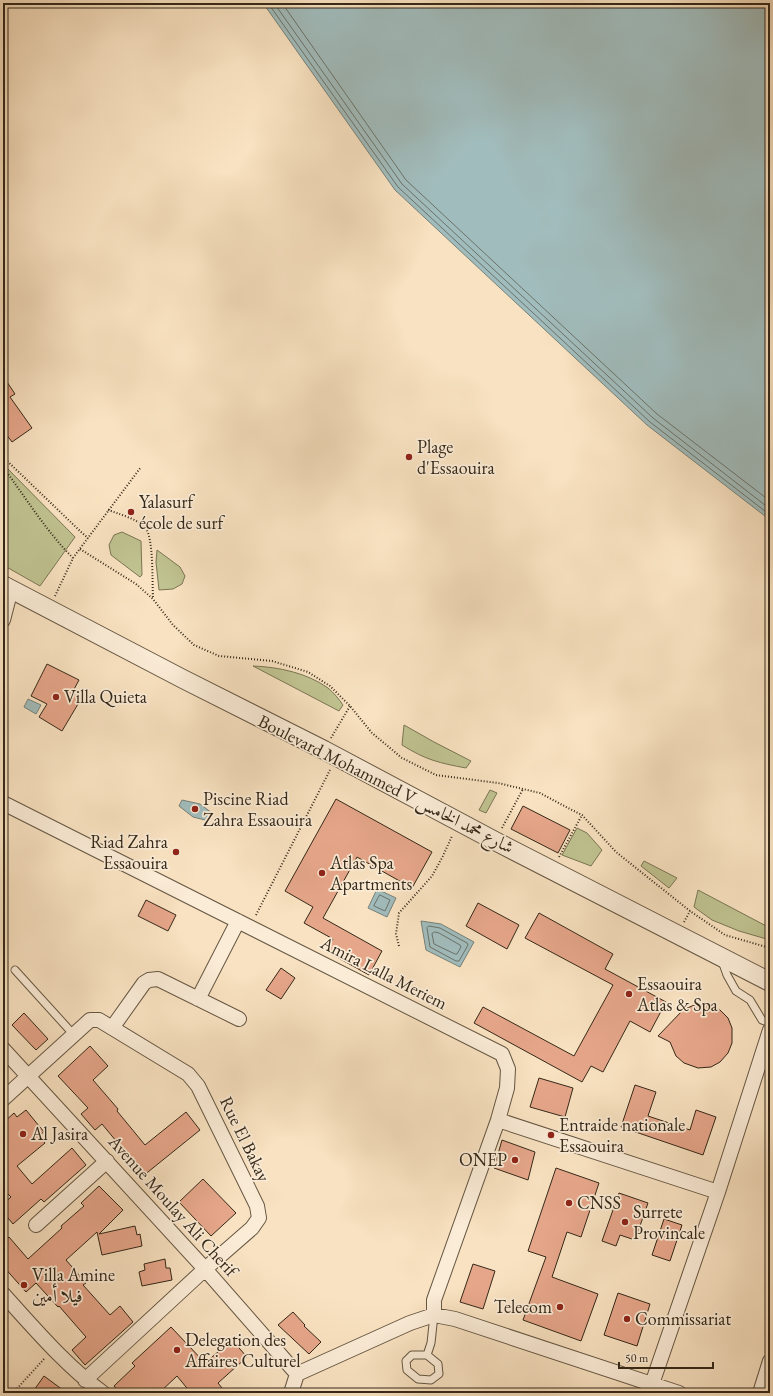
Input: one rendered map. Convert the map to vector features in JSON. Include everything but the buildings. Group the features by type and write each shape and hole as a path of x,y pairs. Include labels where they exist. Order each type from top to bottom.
{"street":[{"name":"Boulevard Mohammed V شارع محمد الخامس","path":"7,587 495,841 770,982"},
{"path":"3,620 7,587"},
{"name":"Amira Lalla Meriem","path":"3,803 502,1054 508,1069 507,1088 498,1120 434,1300 434,1315"},
{"path":"198,999 244,924"},
{"path":"112,1028 144,983 149,980 158,979 239,1019"},
{"name":"Rue El Bakay","path":"3,1099 90,1020 99,1020 188,1074 198,1086 257,1206 259,1218 252,1228 85,1380"},
{"path":"652,1384 718,1192 770,1030"},
{"name":"Avenue Moulay Ali Cherif","path":"3,1049 107,1161 297,1374"},
{"path":"498,1120 718,1192"},
{"path":"36,1225 107,1161"},
{"path":"3,1294 53,1349 85,1380 103,1393"},
{"path":"291,1393 297,1374 410,1323 434,1315 455,1319 679,1393"},
{"path":"760,1393 770,1361"}],"lane":[{"path":"720,956 736,991 750,1000 762,1020 770,1023"},
{"path":"15,970 74,1035"},
{"path":"427,1355 431,1343 434,1315"},
{"path":"412,1355 427,1355 438,1364 439,1374 432,1380 418,1379 407,1370 406,1361 412,1355"}],"path":[{"path":"3,457 88,538"},
{"path":"3,467 24,494 43,524 73,558"},
{"path":"48,609 73,558 141,467"},
{"path":"108,510 128,517 144,527 150,538 153,599"},
{"path":"80,548 136,584 153,599 173,625 194,645 219,656 272,661 308,672 330,686 350,706 372,733 402,758 436,775 498,783 540,793 582,816 616,852 690,911 725,935 770,948"},
{"path":"244,924 330,754 350,706"},
{"path":"495,841 523,789"},
{"path":"546,866 557,861 582,816"},
{"path":"399,946 396,934 399,914 432,876 452,836"},
{"path":"13,1393 53,1349"}],"green space":[{"path":"3,464 75,537 40,586 3,565"},
{"path":"122,532 141,541 142,575 140,577 111,555 109,545 114,535"},
{"path":"157,550 180,567 185,576 182,584 173,589 159,590 156,562"},
{"path":"253,666 283,669 311,678 328,688 343,705 339,711"},
{"path":"404,725 471,761 466,768 433,760 418,754 402,745"},
{"path":"490,790 497,793 486,813 479,810"},
{"path":"577,828 587,833 602,850 591,866 562,855"},
{"path":"644,861 677,878 669,888 641,866"},
{"path":"698,890 770,928 770,940 739,931 712,920 694,907"}],"water":[{"path":"263,3 770,3 770,520 647,425 395,190"},
{"path":"28,699 41,705 36,714 24,707"},
{"name":"Piscine Riad Zahra Essaouira","path":"182,800 200,804 212,813 209,821 193,817 179,806"},
{"path":"377,889 396,898 387,917 368,908"},
{"path":"421,921 441,924 474,942 460,967 426,950"}],"place":[{"name":"Plage d'Essaouira","path":"409,457"},
{"name":"Yalasurf école de surf","path":"131,512"},
{"name":"Villa Quieta","path":"56,697"},
{"name":"Piscine Riad Zahra Essaouira","path":"195,809"},
{"name":"Riad Zahra Essaouira","path":"176,852"},
{"name":"Atlas Spa Apartments","path":"322,873"},
{"name":"Essaouira Atlas & Spa","path":"629,994"},
{"name":"Al Jasira","path":"23,1134"},
{"name":"Entraide nationale Essaouira","path":"551,1135"},
{"name":"ONEP","path":"515,1160"},
{"name":"CNSS","path":"569,1203"},
{"name":"Surrete Provincale","path":"625,1222"},
{"name":"Villa Amine فيلا أمين","path":"24,1285"},
{"name":"Telecom","path":"560,1307"},
{"name":"Commissariat","path":"627,1319"},
{"name":"Delegation des Affaires Culturel","path":"177,1350"}]}
